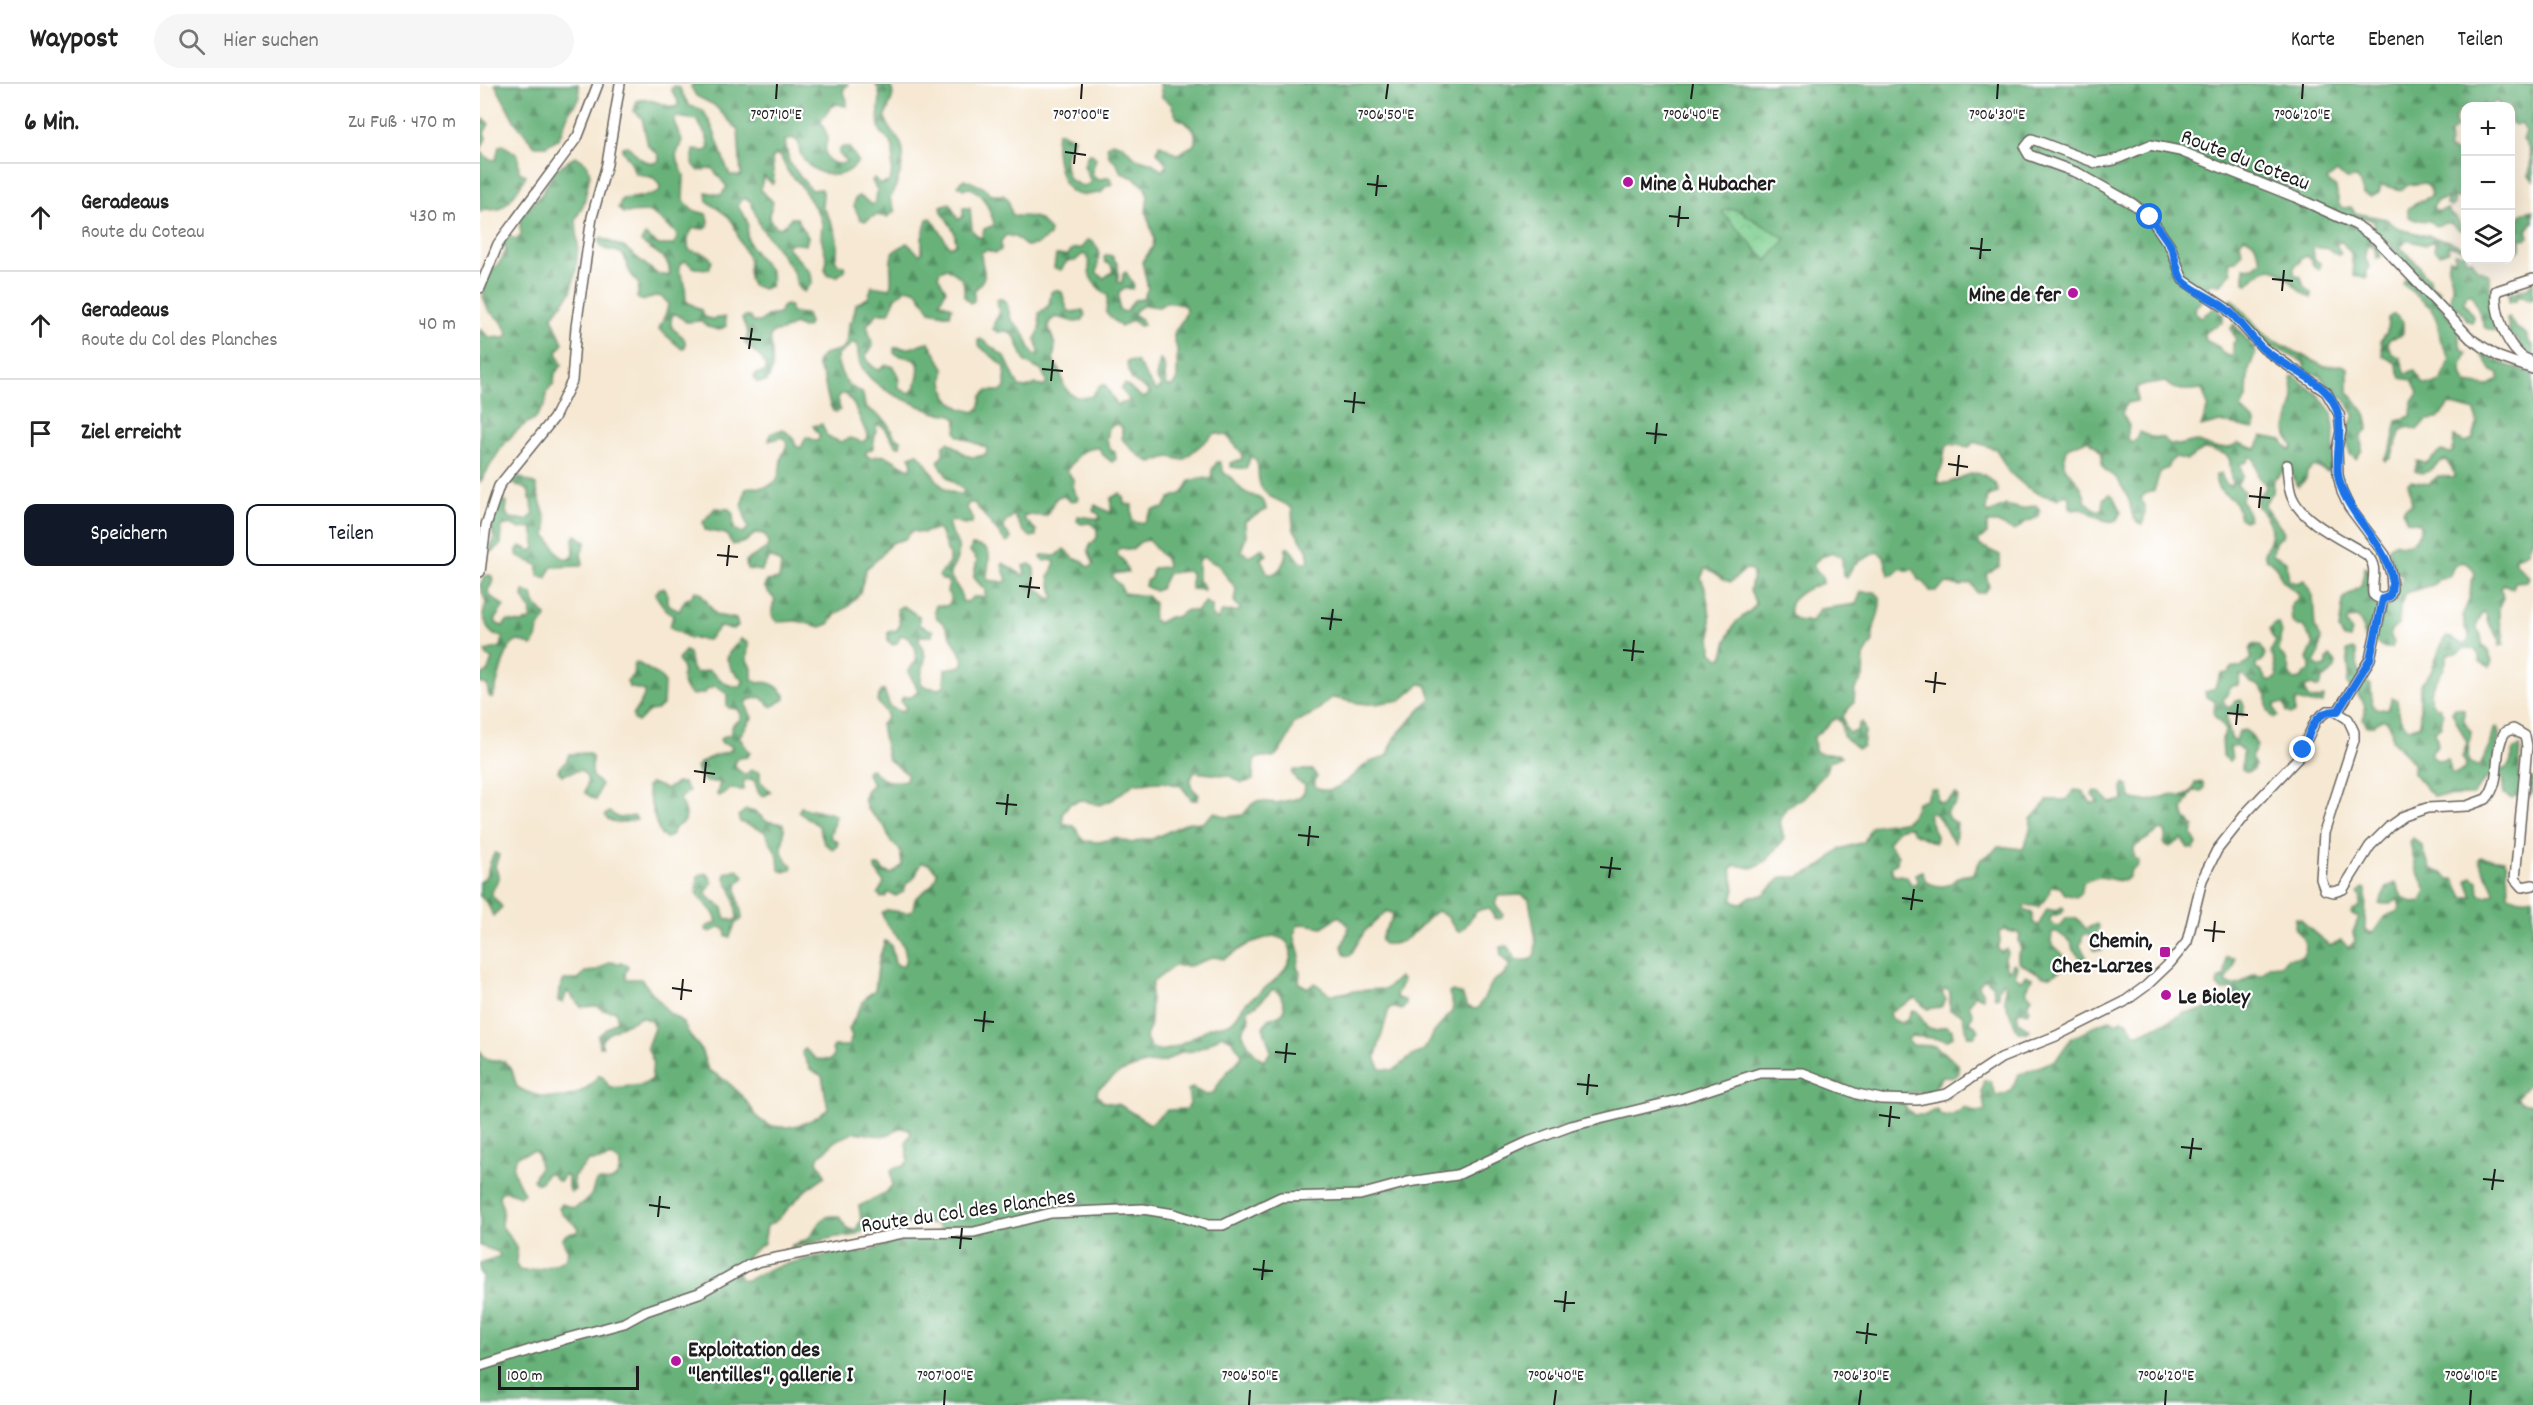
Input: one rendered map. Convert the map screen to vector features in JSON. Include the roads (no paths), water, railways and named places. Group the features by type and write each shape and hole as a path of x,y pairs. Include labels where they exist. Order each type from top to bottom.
{"street":[{"path":"480,288 498,243 578,136 598,84"},
{"path":"480,572 486,525 499,486 557,415 573,376 576,327 592,217 606,170 620,84"},
{"name":"Route du Coteau","path":"2338,711 2370,659 2383,599 2390,596 2392,590 2391,574 2385,555 2349,507 2342,492 2338,475 2337,448 2341,431 2339,414 2326,392 2263,348 2226,308 2183,280 2171,248 2150,217 2133,204 2078,173 2029,155 2025,148 2032,139 2096,163 2114,160 2150,144 2180,151 2295,197 2356,225 2376,239 2471,339 2499,357 2533,369"},
{"path":"2533,279 2496,291 2496,303 2511,343 2520,355 2533,362"},
{"path":"2287,465 2292,496 2296,504 2310,519 2372,560 2375,570 2373,594 2376,598 2383,599"},
{"name":"Route du Col des Planches","path":"480,1366 624,1323 646,1311 699,1293 749,1265 761,1261 903,1233 974,1232 1051,1213 1148,1209 1178,1215 1208,1225 1223,1225 1277,1198 1360,1195 1408,1182 1457,1174 1528,1142 1571,1126 1674,1101 1760,1073 1803,1073 1857,1094 1881,1099 1917,1101 1947,1094 2001,1058 2056,1036 2124,1002 2146,986 2170,963 2187,942 2202,880 2217,850 2248,811 2298,758 2311,726 2327,711 2338,711"},
{"path":"2338,711 2350,722 2354,740 2324,833 2321,879 2324,889 2334,892 2343,889 2370,846 2404,816 2422,809 2467,806 2486,799 2495,779 2500,740 2505,732 2513,729 2525,736 2527,746 2514,879 2522,887 2533,885"}],"place":[{"name":"Mine à Hubacher","path":"1628,182"},
{"name":"Mine de fer","path":"2073,293"},
{"name":"Chemin, Chez-Larzes","path":"2165,952"},
{"name":"Le Bioley","path":"2166,995"},
{"name":"Exploitation des \"lentilles\", gallerie I","path":"676,1361"}]}
